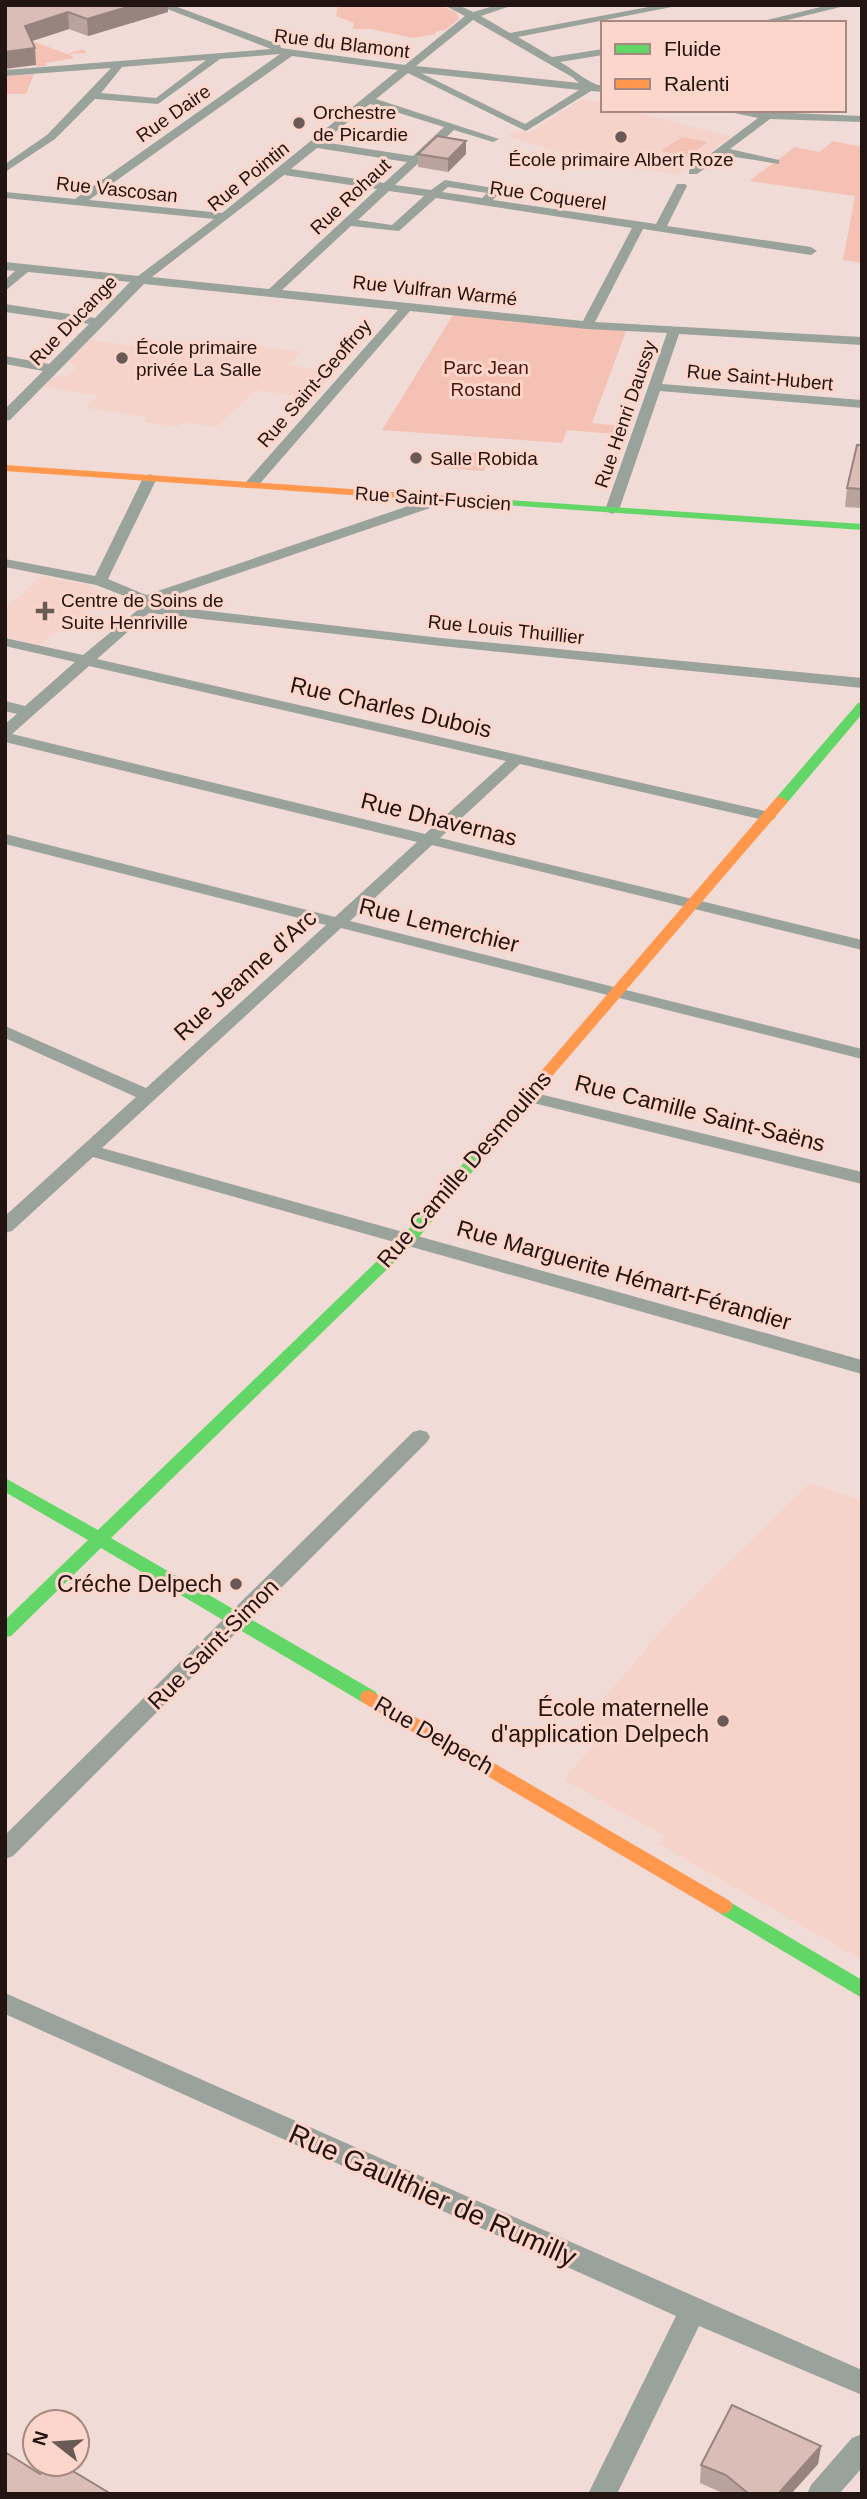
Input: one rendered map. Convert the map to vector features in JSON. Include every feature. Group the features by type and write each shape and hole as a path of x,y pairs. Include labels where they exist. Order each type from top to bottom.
{"street":[{"path":"162,5 275,46 284,52"},
{"path":"407,68 526,128 590,87 576,75 509,36 449,5"},
{"path":"472,15 509,5"},
{"path":"509,36 677,5"},
{"path":"774,5 797,14"},
{"path":"768,21 844,5"},
{"name":"Rue Pointin","path":"140,281 225,217 472,15"},
{"name":"Rue du Blamont","path":"5,73 284,52 601,89"},
{"name":"Rue Daire","path":"78,202 284,52"},
{"path":"550,60 601,52"},
{"path":"92,95 158,101 219,55"},
{"path":"5,169 39,147 113,74 118,64"},
{"path":"369,100 493,139"},
{"path":"739,112 768,116 862,119"},
{"path":"693,172 768,116"},
{"name":"Rue Rohaut","path":"272,293 452,126"},
{"path":"314,144 415,160"},
{"path":"722,151 775,162"},
{"name":"Rue Coquerel","path":"281,171 811,251"},
{"path":"660,228 681,186"},
{"path":"348,222 395,229 431,194"},
{"name":"Rue Vascosan","path":"5,195 225,217"},
{"path":"5,211 26,197"},
{"path":"587,325 639,226"},
{"name":"Rue Vulfran Warmé","path":"5,266 587,325 862,341"},
{"path":"5,287 25,268"},
{"name":"Rue Ducange","path":"5,417 140,281"},
{"name":"Rue Saint-Geoffroy","path":"251,485 407,307"},
{"path":"5,308 99,322"},
{"name":"Rue Henri Daussy","path":"612,510 674,331"},
{"path":"5,360 53,369"},
{"name":"Rue Saint-Hubert","path":"655,387 862,404"},
{"name":"Rue Saint-Fuscien","path":"5,468 862,527"},
{"path":"100,581 150,478"},
{"path":"5,734 146,604 428,503 434,498"},
{"name":"Rue Louis Thuillier","path":"5,563 100,581 146,604 441,642 862,683"},
{"name":"Rue Charles Dubois","path":"5,642 768,816"},
{"path":"5,706 29,712"},
{"name":"Rue Camille Desmoulins","path":"5,1631 408,1240 527,1096 862,706"},
{"name":"Rue Dhavernas","path":"5,734 862,945"},
{"name":"Rue Jeanne d'Arc","path":"5,1227 519,758"},
{"name":"Rue Lemerchier","path":"5,839 862,1054"},
{"path":"5,1031 149,1096"},
{"name":"Rue Camille Saint-Saëns","path":"527,1096 862,1178"},
{"name":"Rue Marguerite Hémart-Férandier","path":"89,1150 862,1367"},
{"name":"Rue Saint-Simon","path":"5,1850 420,1437"},
{"name":"Rue Delpech","path":"5,1484 238,1619 862,1990"},
{"name":"Rue Gaulthier de Rumilly","path":"5,2003 692,2310 862,2383"},
{"path":"602,2494 681,2339 692,2310"},
{"path":"821,2494 862,2448"}],"shaded area":[{"name":"École primaire Albert Roze","path":"582,99 601,103 601,112 636,112 732,137 677,175 573,157 507,136 517,130 529,134"},
{"path":"89,340 211,356 226,342 302,352 288,365 334,373 312,398 257,390 216,427 184,422 179,427 144,422 147,417 87,408 98,395 43,387 51,378 68,375 76,368 69,360"},
{"name":"Centre de Soins de Suite Henriville","path":"41,576 89,585 112,601 84,611 95,620 52,634 40,645 5,637 5,609"},
{"name":"École maternelle d'application Delpech","path":"810,1483 862,1501 862,1960 659,1844 665,1836 564,1780 603,1734 583,1723 674,1616"}],"green space":[{"path":"338,5 438,5 456,12 459,19 445,30 435,32 436,34 413,38 371,29 353,29 354,23 336,16"},
{"path":"8,32 67,54 82,49 87,53 68,54 75,58 37,67"},
{"path":"34,74 26,94 5,94 5,76"},
{"path":"682,137 708,142 687,157 661,151"},
{"path":"833,141 862,147 862,263 843,260 855,196 749,181 795,147 819,152"},
{"name":"Parc Jean Rostand","path":"453,315 626,331 592,423 630,427 627,435 567,430 562,443 382,430"},
{"path":"451,451 490,454 484,471 444,468"}],"building":[{"path":"5,5 134,5 87,19 68,12 25,26 35,48 5,52"},
{"path":"437,136 466,141 448,159 418,154"},
{"path":"857,445 862,445 862,489 847,488"},
{"path":"732,2405 821,2446 778,2494 749,2494 726,2475 701,2465"},
{"path":"5,2452 21,2462 21,2478 84,2478 111,2494 5,2494"}],"traffic: fast":[{"path":"451,499 862,527"},
{"path":"781,801 862,706"},
{"path":"5,1631 408,1240 518,1107"},
{"path":"5,1484 369,1697"},
{"path":"723,1906 862,1990"}],"traffic: slow":[{"path":"5,468 451,499"},
{"path":"518,1107 781,801"},
{"path":"369,1697 723,1906"}],"place":[{"name":"Orchestre de Picardie","path":"299,123"},
{"name":"École primaire Albert Roze","path":"621,137"},
{"name":"École primaire privée La Salle","path":"122,358"},
{"name":"Salle Robida","path":"416,458"},
{"name":"Centre de Soins de Suite Henriville","path":"45,611"},
{"name":"Créche Delpech","path":"236,1584"},
{"name":"École maternelle d'application Delpech","path":"723,1721"}]}
